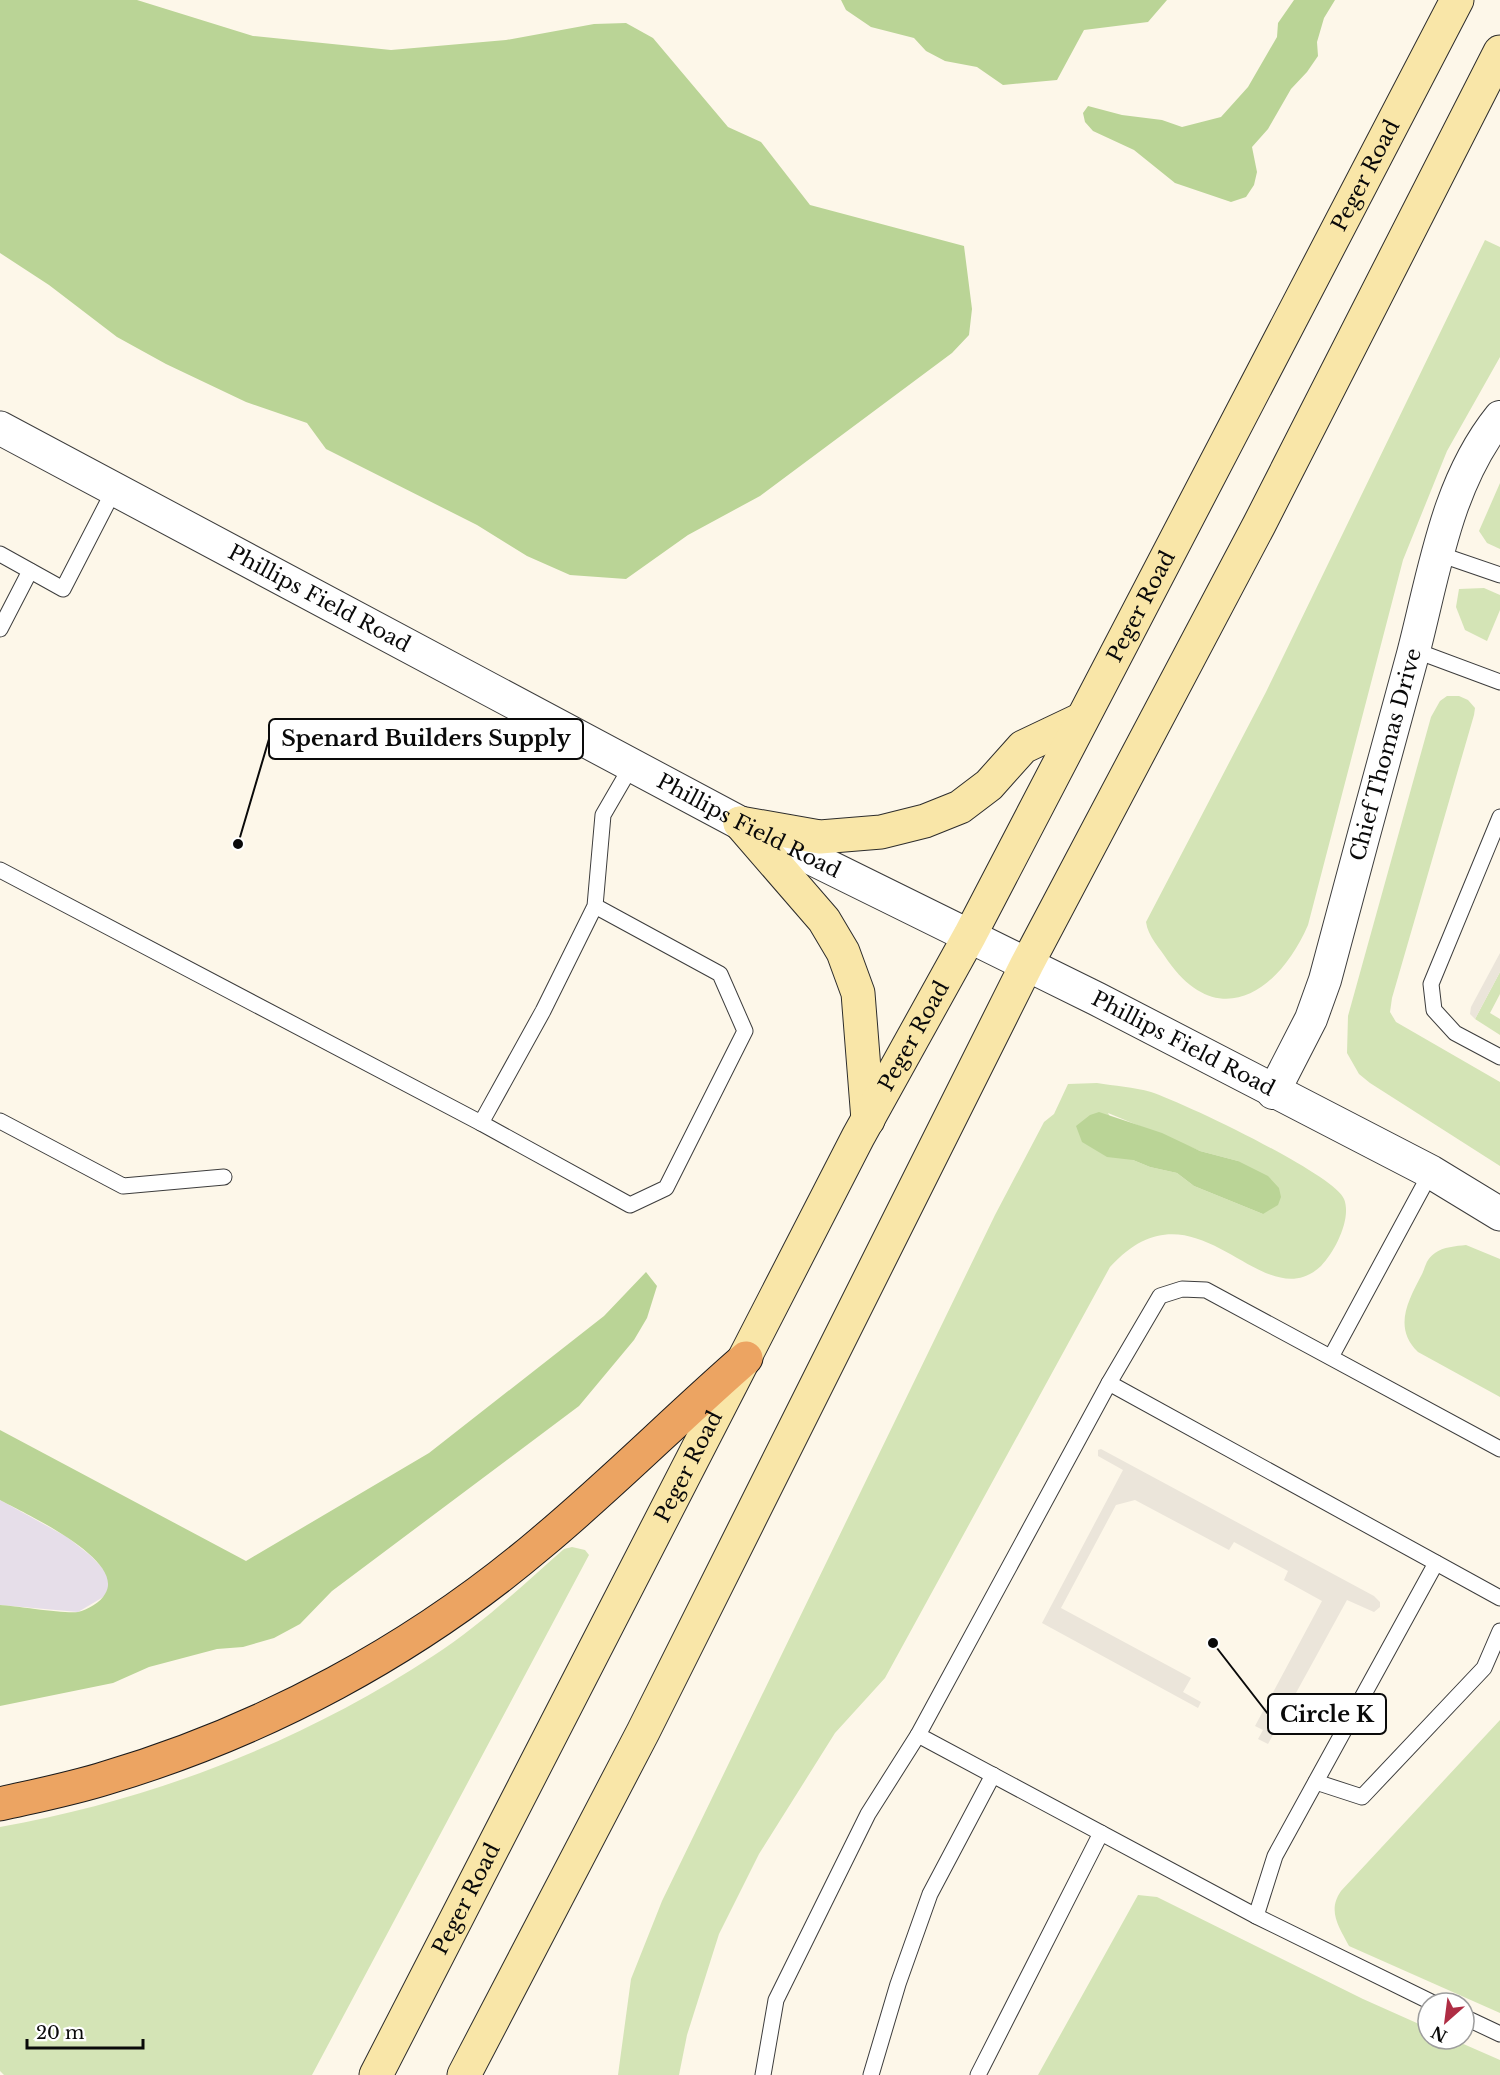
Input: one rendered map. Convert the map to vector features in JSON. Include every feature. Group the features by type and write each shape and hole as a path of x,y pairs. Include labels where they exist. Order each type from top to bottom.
{"highway":[{"path":"0,1804 105,1779 193,1749 295,1704 365,1667 456,1609 540,1544 746,1358"}],"main road":[{"name":"Peger Road","path":"376,2075 868,1120 970,935 1457,0"},
{"path":"464,2075 643,1732 1027,964 1259,525 1500,52"},
{"path":"740,823 820,837 881,832 925,821 960,807 989,785 1023,747 1082,719"},
{"path":"740,823 824,920 843,952 858,993 868,1120"}],"street":[{"name":"Chief Thomas Drive","path":"1273,1093 1311,1019 1325,980 1414,650 1436,553 1470,469 1490,429 1500,417"},
{"name":"Phillips Field Road","path":"0,428 740,823 1027,964 1273,1093 1431,1172 1500,1214"}],"lane":[{"path":"0,554 63,589 114,490"},
{"path":"1436,553 1500,575"},
{"path":"0,629 30,571"},
{"path":"1414,650 1500,682"},
{"path":"481,1123 543,1011 595,906 603,815 632,765"},
{"path":"1500,817 1431,984 1434,1010 1455,1033 1500,1057"},
{"path":"0,870 481,1123 630,1205 666,1188 745,1032 720,974 595,906"},
{"path":"0,1121 123,1186 224,1177"},
{"path":"1331,1357 1431,1172"},
{"path":"763,2075 776,2000 868,1814 918,1735 1109,1383 1160,1296 1182,1288 1206,1290 1500,1449"},
{"path":"1109,1383 1500,1598"},
{"path":"1256,1916 1275,1856 1436,1563"},
{"path":"1316,1782 1362,1797 1484,1668 1500,1631"},
{"path":"918,1735 1256,1916 1416,1995"},
{"path":"871,2075 898,1984 930,1894 993,1775"},
{"path":"978,2075 1101,1833"},
{"path":"1476,2023 1500,2034"}],"shaded area":[{"path":"1500,953 1500,972 1475,1019 1470,1014 1471,1007"},
{"path":"1101,1449 1374,1596 1380,1602 1380,1607 1374,1612 1347,1600 1268,1744 1258,1739 1263,1730 1255,1726 1322,1601 1284,1580 1288,1571 1234,1542 1229,1550 1135,1500 1116,1505 1061,1608 1191,1678 1183,1692 1201,1702 1198,1708 1042,1623 1123,1470 1098,1456 1098,1450"},
{"path":"0,1500 67,1537 91,1556 108,1574 110,1584 105,1596 78,1612 0,1605"}],"green space":[{"path":"0,0 137,0 253,36 391,50 506,40 594,24 626,23 653,38 728,127 761,142 810,205 964,246 972,309 969,335 952,353 760,496 688,535 626,579 570,575 527,556 477,525 326,449 307,423 246,402 166,364 117,337 49,285 0,253"},
{"path":"841,0 1167,0 1148,22 1084,30 1057,80 1003,85 977,67 945,61 926,51 914,38 871,27 846,10"},
{"path":"1294,0 1335,0 1324,18 1317,42 1318,56 1291,89 1268,129 1252,147 1257,172 1254,185 1246,197 1231,202 1175,183 1134,150 1093,131 1085,122 1083,113 1088,106 1122,115 1162,120 1182,127 1221,117 1248,87 1277,37 1278,23"},
{"path":"1485,240 1500,247 1500,357 1447,451 1403,560 1308,925 1282,968 1265,984 1247,995 1228,999 1208,995 1188,983 1168,961 1152,938 1146,922 1266,692"},
{"path":"1500,483 1500,549 1487,543 1479,531"},
{"path":"1484,588 1500,595 1500,610 1487,641 1465,630 1456,607 1459,589"},
{"path":"1447,696 1459,696 1468,700 1475,708 1474,715 1392,998 1390,1012 1396,1022 1500,1082 1500,1166 1370,1083 1359,1074 1347,1053 1348,1016 1431,717 1440,701"},
{"path":"1500,972 1500,994 1490,1013 1500,1019 1500,1035 1475,1019"},
{"path":"1097,1083 1151,1092 1168,1098 1255,1140 1314,1173 1344,1199 1346,1216 1337,1244 1321,1266 1298,1278 1275,1276 1199,1239 1171,1234 1142,1242 1110,1267 885,1678 835,1733 759,1854 719,1934 687,2035 679,2075 618,2075 631,1979 662,1901 995,1215 1044,1122 1054,1114 1068,1084","holes":["1108,1113 1200,1151 1238,1161 1263,1214 1194,1186 1177,1173 1150,1167 1133,1160"]},
{"path":"1099,1112 1162,1133 1200,1151 1238,1161 1268,1176 1279,1188 1281,1197 1278,1205 1263,1214 1194,1186 1177,1173 1150,1167 1133,1160 1107,1157 1082,1142 1076,1126 1090,1115"},
{"path":"1466,1245 1500,1259 1500,1397 1418,1352 1406,1334 1405,1314 1429,1258 1442,1249"},
{"path":"646,1272 657,1286 647,1318 634,1340 579,1406 332,1591 300,1624 274,1638 243,1647 217,1649 149,1667 113,1683 0,1706 0,1605 78,1612 100,1600 105,1594 108,1581 101,1567 70,1539 0,1500 0,1430 246,1561 429,1453 604,1316"},
{"path":"572,1547 585,1550 589,1555 312,2075 4,2075 0,2071 0,1827 115,1801 226,1763 279,1741 383,1687 433,1656 501,1605 564,1549"},
{"path":"1500,1720 1500,2013 1476,2002 1476,1991 1450,1991 1349,1946 1336,1919 1335,1905 1341,1891"},
{"path":"1138,1895 1157,1897 1363,1999 1416,2023 1416,2051 1476,2050 1500,2060 1500,2075 1038,2075"}],"place":[{"name":"Spenard Builders Supply","path":"238,844"},
{"name":"Circle K","path":"1213,1643"}]}
